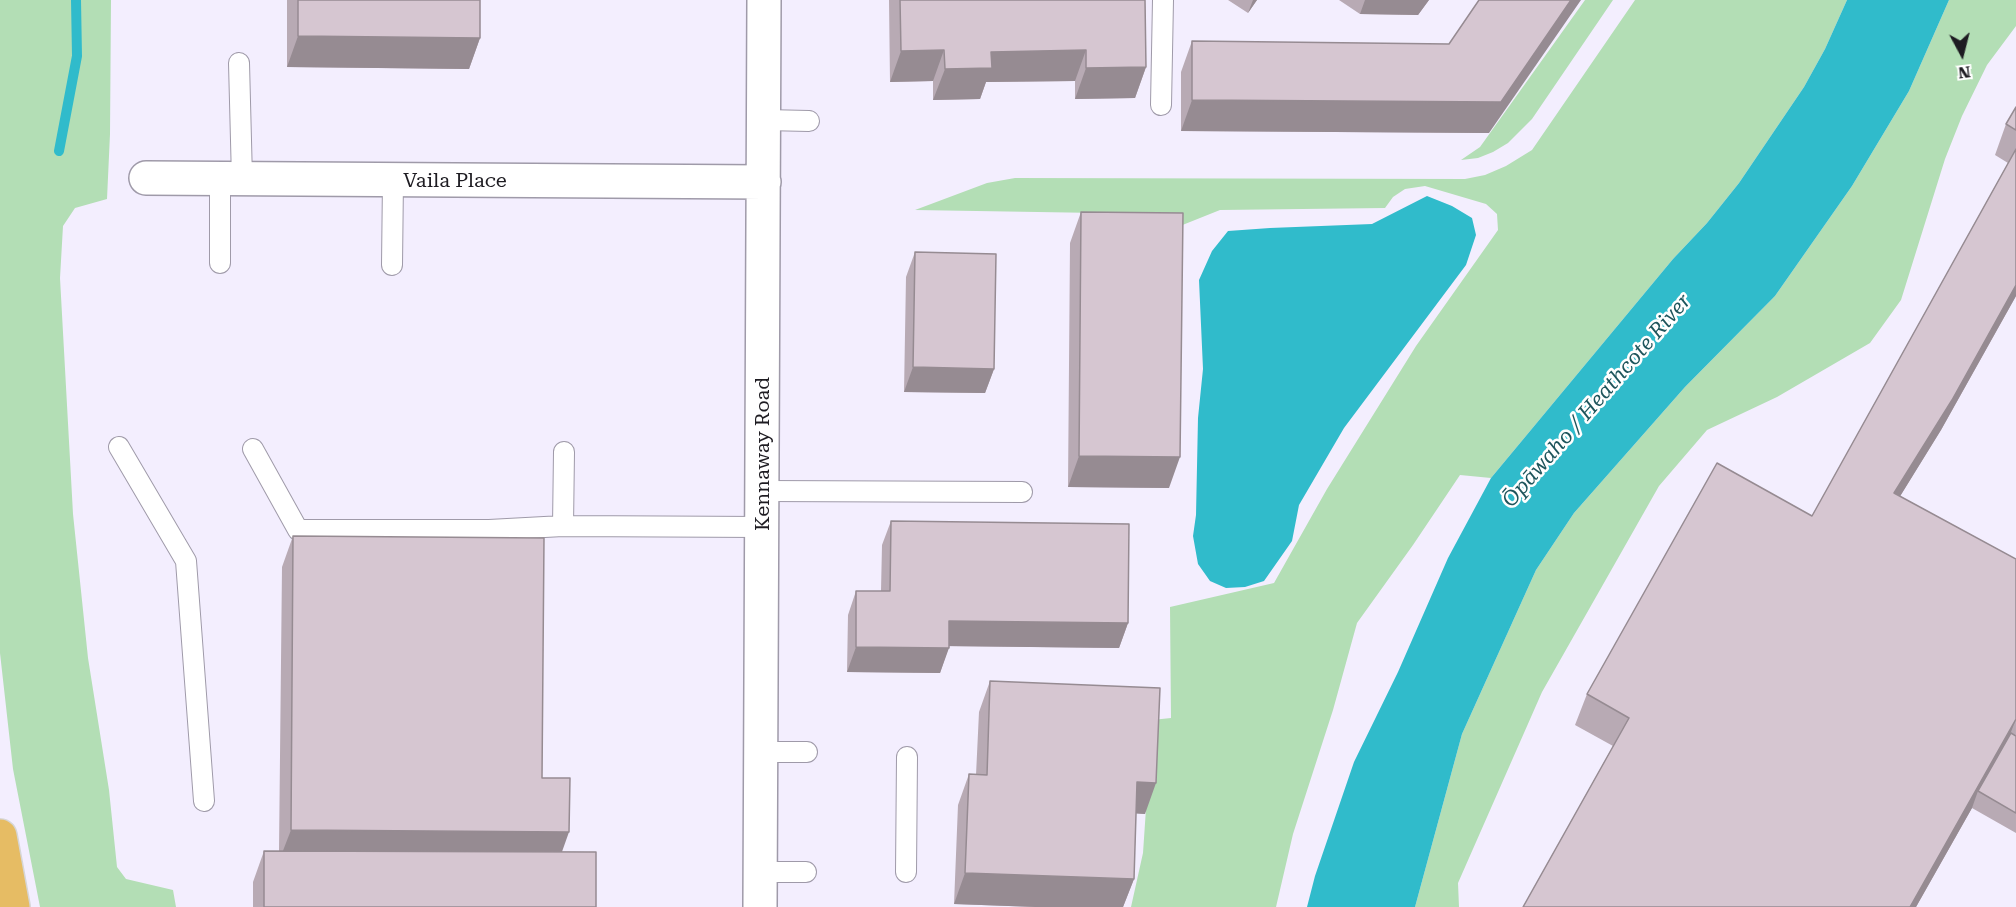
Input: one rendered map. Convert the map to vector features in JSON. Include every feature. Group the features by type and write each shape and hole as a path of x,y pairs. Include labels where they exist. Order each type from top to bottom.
{"highway":[{"path":"0,836 13,907"}],"street":[{"name":"Kennaway Road","path":"760,907 764,0"},
{"name":"Vaila Place","path":"146,178 764,182"}],"lane":[{"path":"1161,105 1163,0"},
{"path":"220,263 231,179 239,63"},
{"path":"765,120 809,121"},
{"path":"392,265 393,180"},
{"path":"118,447 186,561 204,801"},
{"path":"253,449 298,530 489,530 563,526 762,527"},
{"path":"563,526 564,452"},
{"path":"763,491 1022,492"},
{"path":"761,752 807,752"},
{"path":"906,872 907,757"},
{"path":"760,872 806,872"}],"green space":[{"path":"0,0 111,0 107,199 75,208 63,226 60,278 73,514 88,658 109,790 117,867 126,879 173,890 176,907 40,907 13,769 0,653"},
{"path":"1585,0 1613,0 1532,119 1508,143 1493,152 1478,158 1461,160 1480,147"},
{"path":"1635,0 1847,0 1825,49 1804,87 1739,183 1491,478 1460,475 1357,623 1333,710 1293,834 1276,907 1131,907 1143,853 1152,720 1171,718 1170,607 1274,583 1327,489 1416,346 1498,230 1497,214 1486,204 1425,186 1405,189 1393,197 1385,208 1220,210 1175,228 1160,214 915,210 987,183 1015,178 1465,179 1485,175 1506,166 1532,150"},
{"path":"1949,0 2016,0 2016,26 1987,65 1962,116 1945,159 1901,300 1870,343 1777,397 1707,430 1659,486 1542,692 1458,883 1459,907 1415,907 1462,734 1536,570 1574,513 1685,387 1775,296 1852,186 1909,91"}],"water":[{"name":"Ōpāwaho / Heathcote River","path":"1847,0 1949,0 1909,91 1852,186 1775,296 1685,387 1574,513 1536,570 1462,734 1415,907 1307,907 1315,876 1354,762 1398,672 1448,558 1491,478 1739,183 1804,87 1825,49"},
{"path":"1427,196 1452,206 1472,218 1476,235 1466,265 1344,428 1299,505 1292,541 1264,581 1245,587 1226,588 1210,581 1198,564 1193,536 1196,515 1198,418 1203,369 1199,280 1212,251 1228,231 1372,224"}],"building":[{"path":"298,0 480,0 480,38 298,36"},
{"path":"900,0 1145,0 1146,67 1086,68 1086,50 991,52 992,68 945,69 944,50 901,51"},
{"path":"1479,0 1571,0 1501,102 1192,100 1192,41 1449,44"},
{"path":"2016,107 2016,130 2006,124"},
{"path":"2016,149 2016,285 1952,400 1894,493 2016,559 2016,719 1910,907 1523,907 1629,718 1587,694 1717,463 1812,516"},
{"path":"1081,212 1183,213 1180,457 1079,456"},
{"path":"915,252 996,254 994,369 913,367"},
{"path":"891,521 1129,524 1128,623 949,621 949,648 856,647 856,591 890,591"},
{"path":"293,536 544,538 542,778 570,778 569,832 291,830"},
{"path":"990,681 1160,688 1156,783 1137,782 1134,879 965,873 969,774 987,775"},
{"path":"2011,733 2016,736 2016,813 1978,791"},
{"path":"264,851 596,852 596,907 264,907"}],"waterway":[{"path":"59,151 77,56 76,0"}]}
